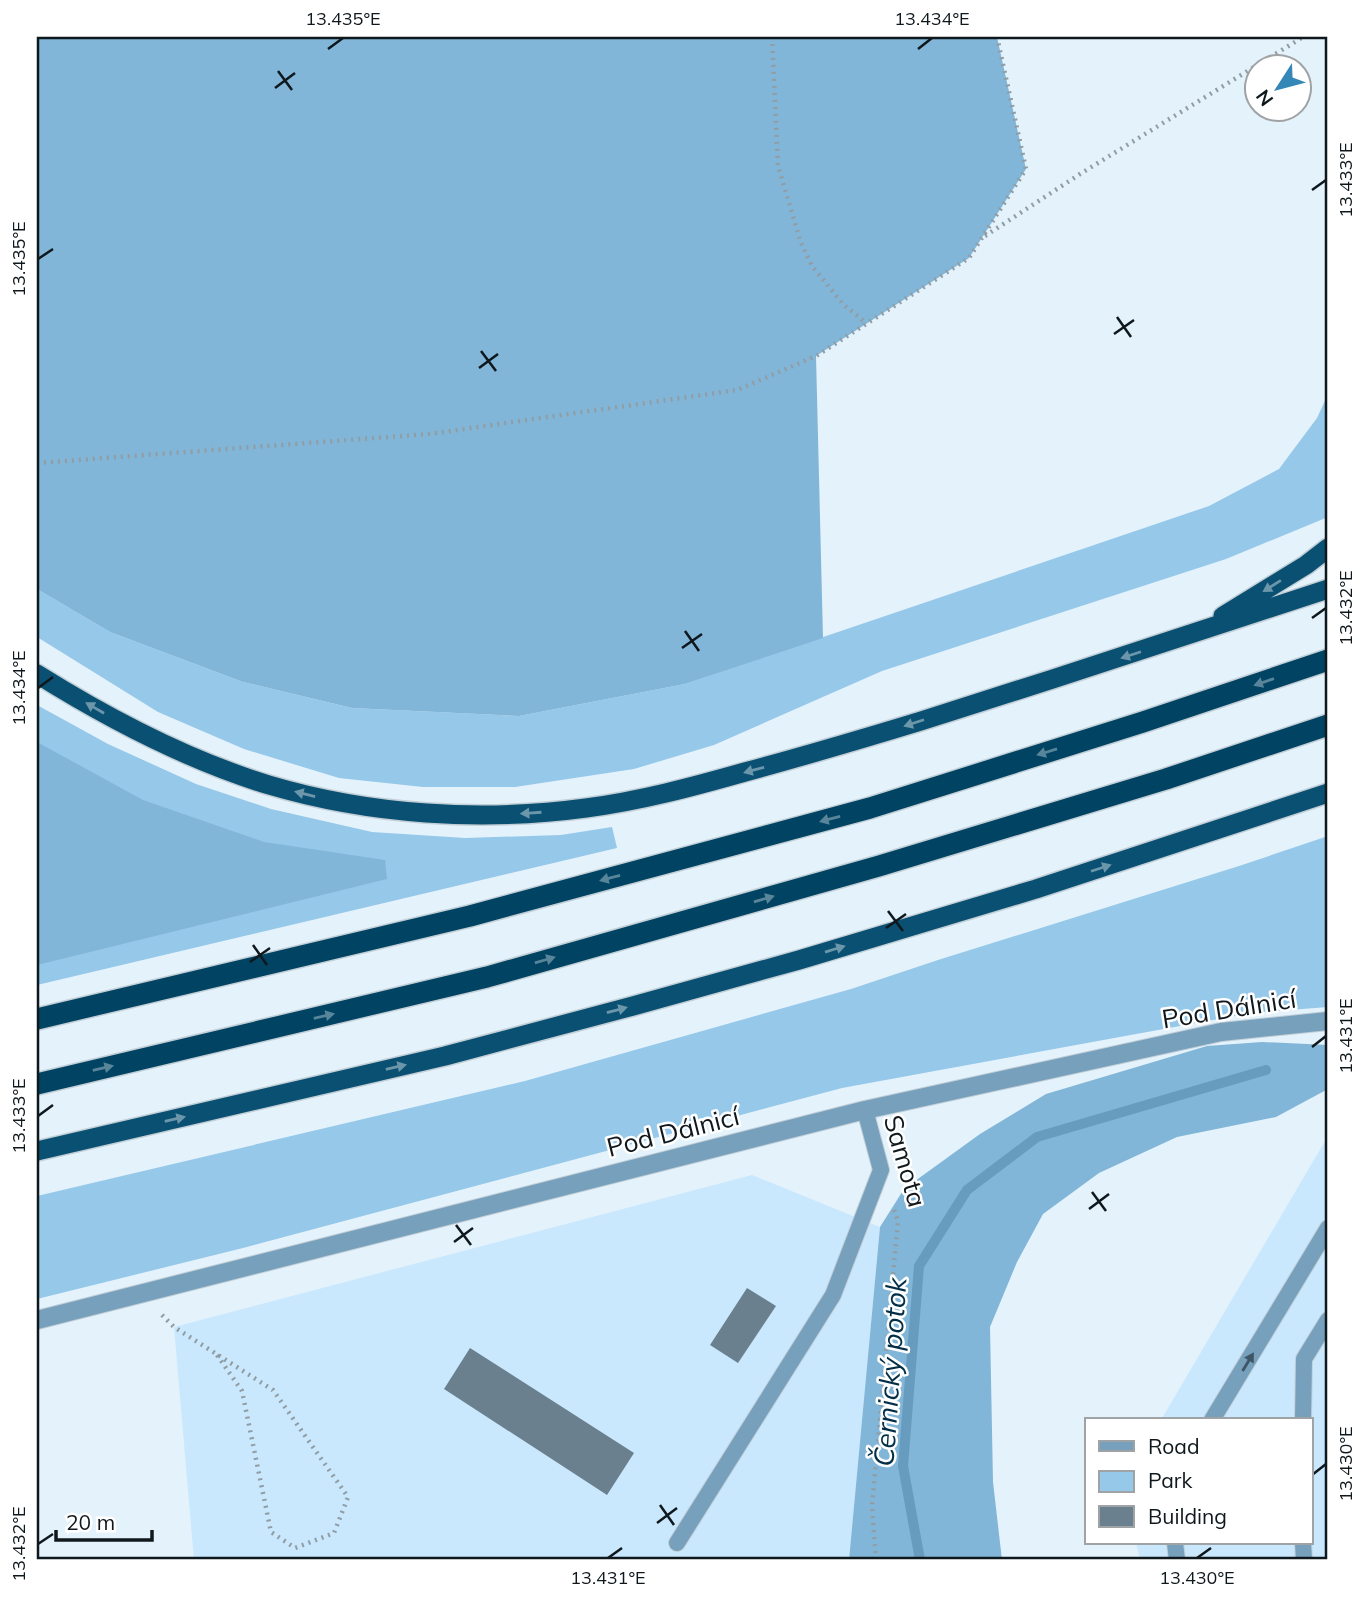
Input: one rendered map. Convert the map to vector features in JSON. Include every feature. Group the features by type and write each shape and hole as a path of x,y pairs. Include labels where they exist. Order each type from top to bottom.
{"highway":[{"path":"1195,633 1306,565 1328,548"},
{"path":"37,674 109,716 163,743 269,785 370,806 474,815 515,814 584,808 639,799 843,746 1328,589"},
{"path":"37,1019 470,916 870,808 1143,722 1328,660"},
{"path":"37,1084 487,977 879,866 1166,779 1328,725"},
{"path":"37,1151 433,1059 645,1003 1036,889 1328,793"}],"street":[{"name":"Pod Dálnicí","path":"37,1320 865,1110 1221,1032 1328,1021"}],"lane":[{"name":"Samota","path":"865,1110 881,1170"},
{"path":"677,1543 833,1295 881,1170"},
{"path":"1213,1418 1328,1228"},
{"path":"1303,1418 1304,1359 1328,1320"}],"path":[{"path":"772,37 778,166 801,243 812,266 842,304 866,324"},
{"path":"37,463 429,434 737,390 816,356 969,258 1026,169 997,37"},
{"path":"981,238 1303,37"},
{"name":"Samota","path":"876,1560 872,1506 898,1221 881,1170"},
{"path":"174,1327 272,1390 348,1497 334,1533 295,1548 271,1532 242,1391 217,1355"}],"shaded area":[{"path":"37,37 997,37 1026,169 969,258 816,356 823,638 685,684 519,716 352,708 243,682 110,632 37,589"},
{"path":"37,742 143,800 264,842 385,860 387,879 37,965"},
{"path":"1262,1042 1328,1045 1328,1089 1276,1117 1177,1137 1099,1173 1043,1214 1017,1262 990,1327 993,1482 1002,1560 849,1560 880,1227 904,1189 980,1134 1046,1094 1207,1046"},
{"path":"1328,1136 1328,1560 1140,1560 1136,1544 1312,1544 1312,1418 1162,1418"},
{"path":"752,1175 880,1227 849,1560 194,1560 174,1327"}],"green space":[{"path":"1328,394 1328,517 1226,559 882,671 714,745 634,769 515,787 423,787 339,778 244,749 158,712 37,637 37,589 110,632 243,682 352,708 519,716 685,684 1209,506 1279,469 1317,418"},
{"path":"37,705 108,744 196,784 271,809 372,832 465,838 561,835 612,827 617,848 37,985"},
{"path":"1328,836 1328,1007 1251,1013 842,1088 243,1248 37,1299 37,1196 525,1081 851,989"}],"building":[{"path":"747,1288 776,1306 738,1363 710,1345"},
{"path":"470,1348 634,1453 607,1495 444,1389"}],"waterway":[{"name":"Černický potok","path":"920,1560 903,1466 919,1266 967,1190 1037,1137 1266,1070"}]}
